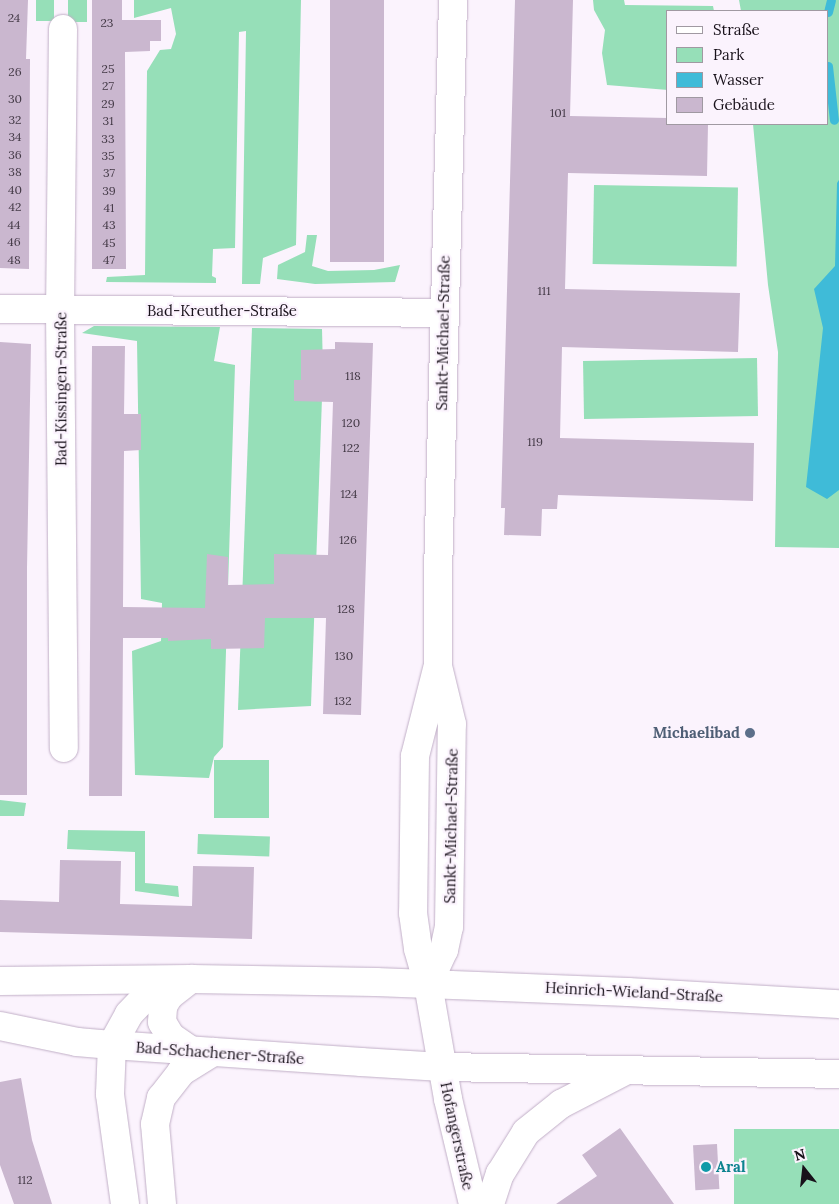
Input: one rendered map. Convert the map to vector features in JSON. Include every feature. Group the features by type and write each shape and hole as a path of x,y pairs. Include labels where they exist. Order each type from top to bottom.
{"street":[{"name":"Sankt-Michael-Straße","path":"428,984 444,950 449,927 452,724 438,666 438,574 453,0"},
{"name":"Bad-Kissingen-Straße","path":"63,29 60,310 64,748"},
{"name":"Bad-Kreuther-Straße","path":"0,309 444,313"},
{"name":"Sankt-Michael-Straße","path":"438,666 415,756 413,913 418,949 428,984 442,1067"},
{"path":"0,981 191,979 428,984"},
{"path":"125,1204 110,1094 112,1046 129,1014 151,991 191,979"},
{"path":"162,1204 155,1124 160,1098 201,1050 171,1037 162,1022 162,1006 169,996 191,979"},
{"name":"Heinrich-Wieland-Straße","path":"428,984 628,992 839,1004"},
{"name":"Bad-Schachener-Straße","path":"0,1026 77,1042 112,1046 201,1050 442,1067"},
{"path":"442,1067 839,1074"},
{"name":"Hofangerstraße","path":"442,1067 473,1204"},
{"name":"Hofangerstraße","path":"490,1204 500,1174 526,1132 562,1104 627,1070"}],"green space":[{"path":"36,0 54,0 54,21 36,21"},
{"path":"68,0 87,0 87,22 68,22"},
{"path":"134,0 301,0 296,245 263,258 260,284 242,284 246,31 239,32 235,248 213,249 212,276 216,278 216,283 106,282 107,277 145,275 147,71 160,50 171,49 176,34 171,8 134,18"},
{"path":"593,0 624,0 625,5 713,6 714,10 666,10 666,90 607,85 602,53 605,30 594,10"},
{"path":"739,0 839,0 839,548 775,547 778,352 768,285 753,125 829,125 829,10 741,10"},
{"path":"594,185 738,188 737,267 593,264"},
{"path":"307,235 317,235 312,266 328,271 374,270 400,265 395,282 315,284 277,279 278,265 305,252"},
{"path":"94,326 220,327 214,361 235,365 223,747 214,757 209,778 135,775 132,651 161,641 162,603 141,599 137,341 82,333"},
{"path":"252,328 322,329 323,370 311,706 238,710"},
{"path":"757,358 758,416 584,419 583,361"},
{"path":"214,760 269,760 269,818 214,818"},
{"path":"0,800 26,803 24,816 0,816"},
{"path":"68,830 145,831 145,883 178,886 179,897 135,891 135,852 67,849"},
{"path":"198,834 270,837 269,857 197,854"},
{"path":"734,1129 839,1129 839,1204 734,1204"}],"water":[{"path":"839,180 839,490 827,499 806,487 823,328 814,289 835,266 837,183"}],"building":[{"path":"0,0 28,0 26,59 30,59 29,269 0,268"},
{"path":"92,0 122,0 122,20 161,20 161,41 150,41 150,51 125,52 126,269 92,269"},
{"path":"330,0 384,0 384,262 330,262"},
{"path":"515,0 573,0 570,116 666,118 666,125 708,125 707,176 568,173 565,289 740,293 738,352 562,347 560,438 754,443 753,501 558,495 557,509 542,509 541,536 504,535 505,508 501,508"},
{"path":"0,342 31,344 27,569 27,795 0,795"},
{"path":"335,342 373,343 361,715 323,714 326,618 265,618 264,648 211,649 211,639 168,641 168,638 123,638 122,796 89,796 92,346 125,346 124,414 141,414 141,450 124,451 123,607 205,608 207,554 228,557 228,585 274,584 274,554 328,555 333,402 294,401 294,380 301,380 301,350 335,349"},
{"path":"60,860 121,861 120,904 192,906 193,866 254,867 252,939 0,932 0,900 59,902"},
{"path":"21,1078 32,1140 52,1204 14,1204 0,1165 0,1082"},
{"path":"620,1128 674,1204 556,1204 597,1176 582,1155"},
{"name":"Aral","path":"717,1144 719,1189 695,1190 693,1145"}],"waterway":[{"path":"828,10 831,0"},
{"path":"829,75 834,120"}],"place":[{"name":"Michaelibad","path":"750,733"},
{"name":"Aral","path":"706,1167"}]}
